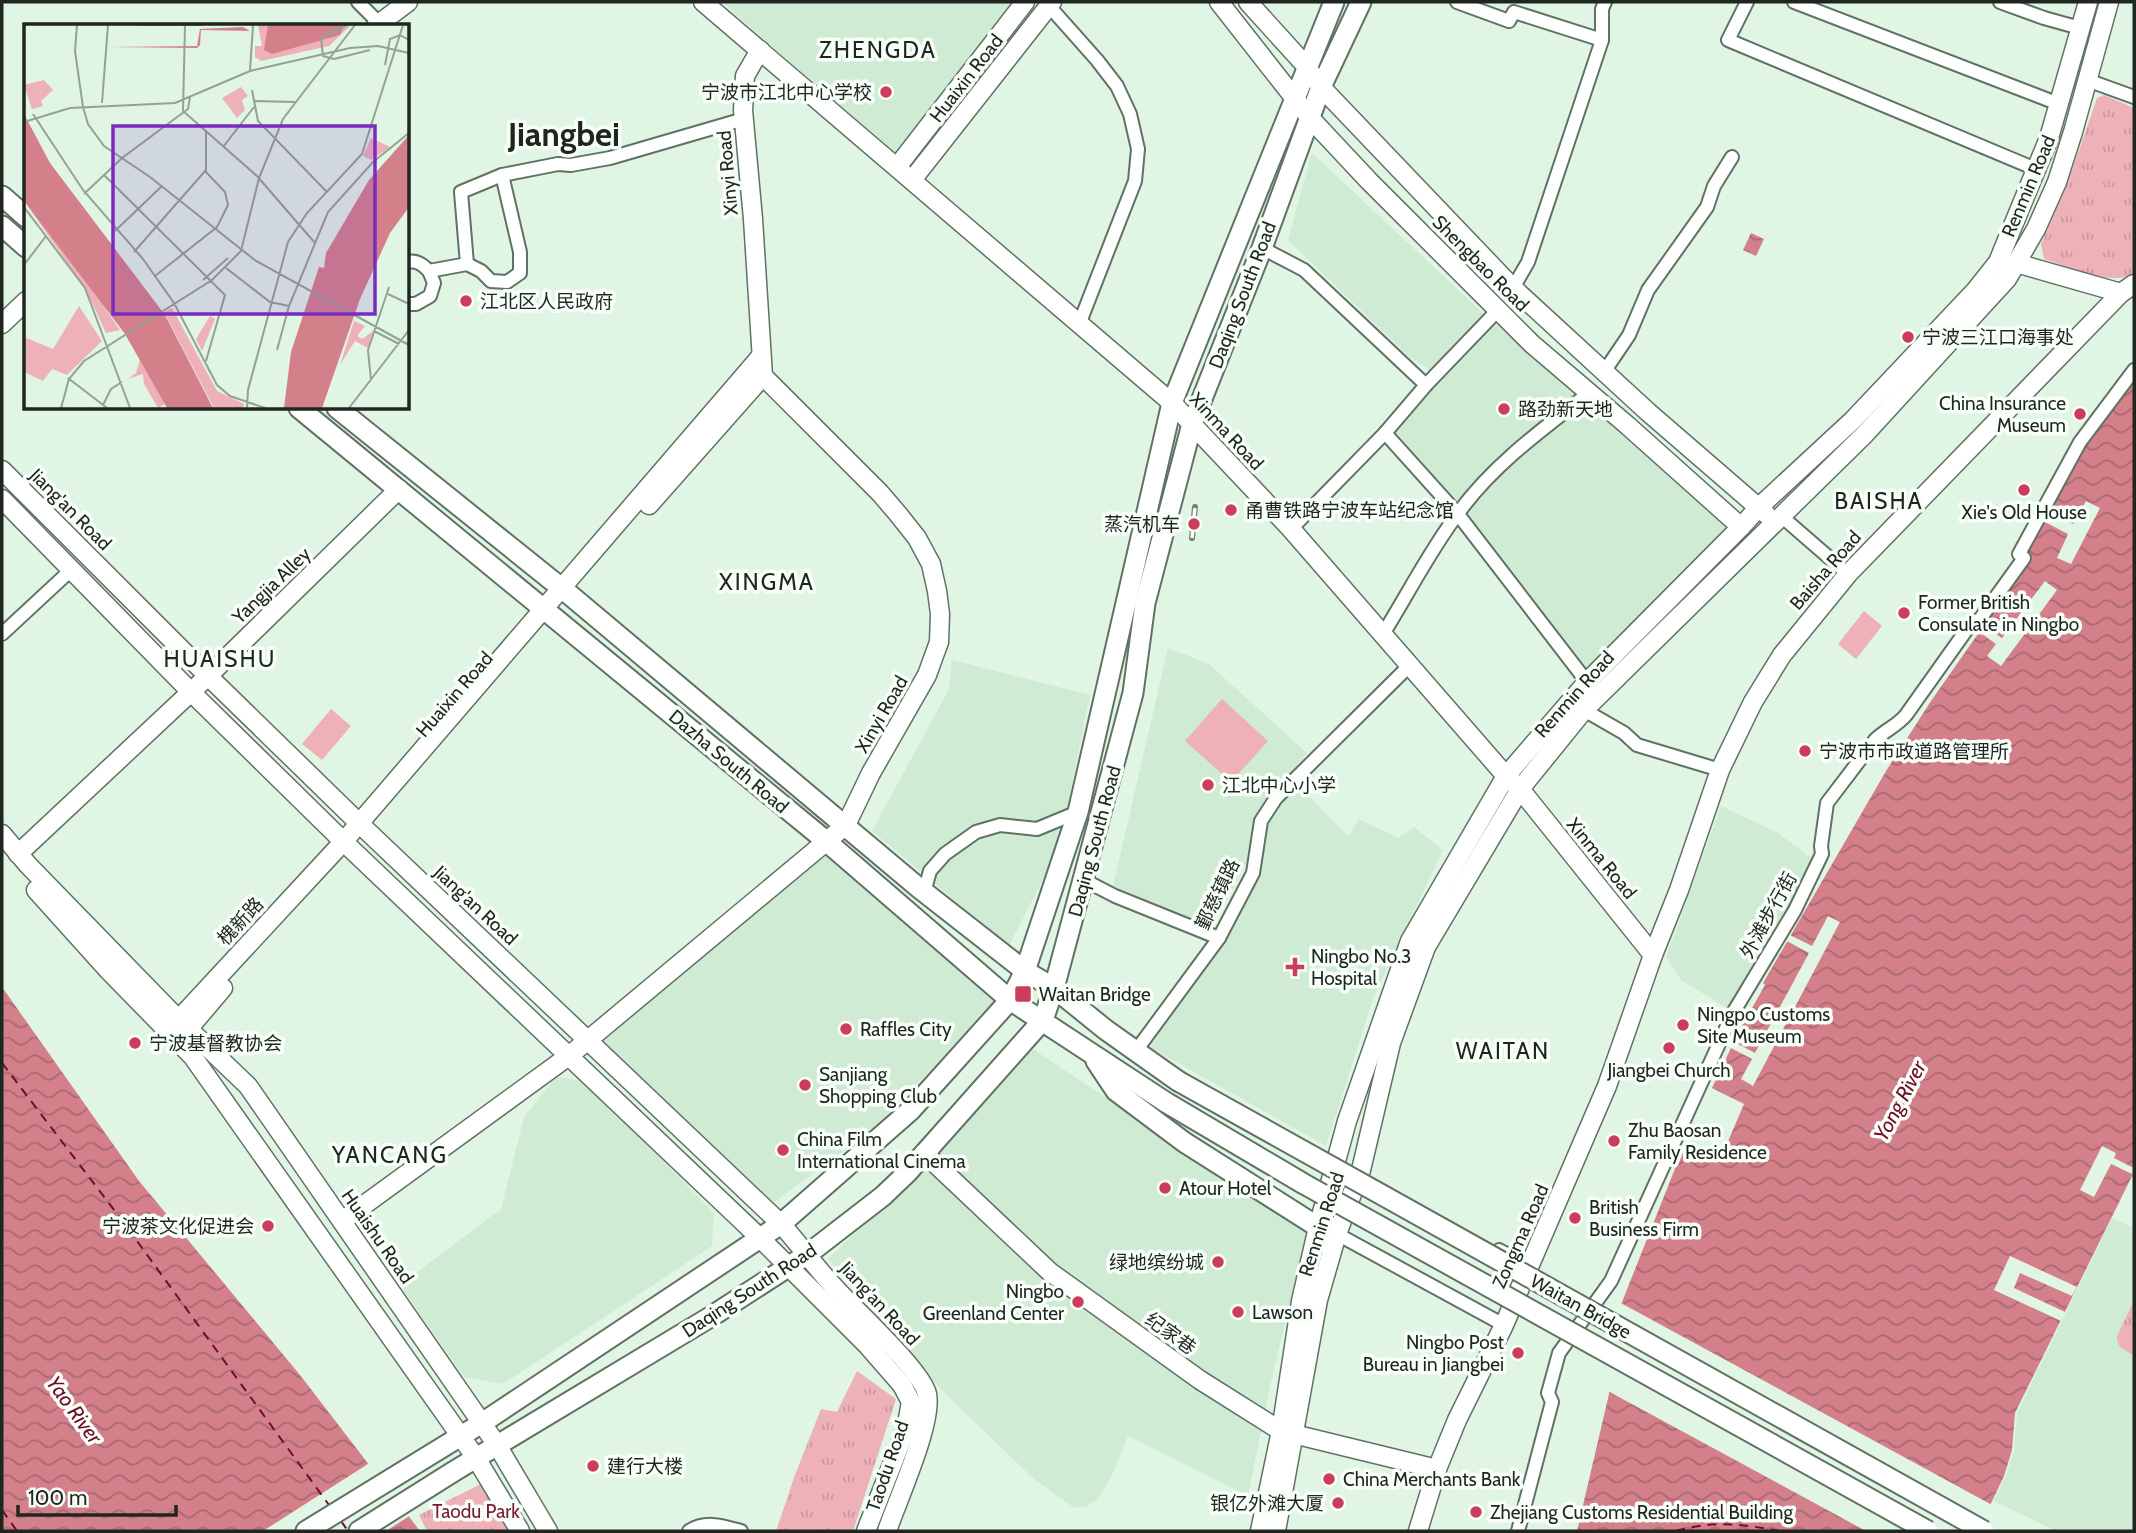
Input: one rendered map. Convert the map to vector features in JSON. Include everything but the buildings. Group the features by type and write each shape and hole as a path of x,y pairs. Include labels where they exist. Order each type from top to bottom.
{"main road":[{"name":"Daqing South Road","path":"306,1531 482,1423 781,1224 911,1110 1010,1000 1026,971 1078,812 1172,403 1334,2"},
{"name":"Daqing South Road","path":"359,1531 455,1470 712,1317 808,1254 883,1196 1043,1020 1084,880 1133,693 1145,603 1192,424 1321,87 1361,2"},
{"path":"2,196 24,215"},
{"path":"2,226 24,245"},
{"name":"Dazha South Road","path":"301,410 827,841 1010,1000 1167,1103"},
{"name":"Dazha South Road","path":"339,410 565,592 924,892 1026,971 1054,988 1106,1030 1178,1081"},
{"path":"1106,1030 1336,1160"},
{"path":"1090,1051 1116,1091 1184,1143 1318,1227"},
{"name":"Waitan Bridge","path":"1178,1081 1984,1531"},
{"name":"Waitan Bridge","path":"1167,1103 1316,1191 1928,1531"}],"street":[{"path":"358,2 377,24"},
{"path":"379,24 408,2"},
{"name":"Xinma Road","path":"704,2 1172,403 1291,529 1520,789 1653,955"},
{"name":"Huaixin Road","path":"897,167 1025,2"},
{"name":"Shengbao Road","path":"1219,2 1294,99 1369,181 1532,344 1741,527"},
{"name":"Shengbao Road","path":"1248,2 1306,66 1321,87 1513,288 1604,372 1759,507 1777,518"},
{"path":"1457,2 1509,21 1514,12 1602,40"},
{"path":"1513,288 1528,262 1602,40 1602,9 1605,2"},
{"path":"1747,2 1728,40 2038,170"},
{"path":"1794,2 2059,104"},
{"path":"2000,2 2080,28"},
{"name":"Renmin Road","path":"1276,1531 1301,1301 1347,1121 1410,941 1506,776 1587,682 1759,507 1853,421 1975,291 1998,262 2038,170 2088,2"},
{"name":"Renmin Road","path":"1260,1531 1287,1433 1318,1300 1337,1234 1358,1177 1391,1043 1426,947 1520,789 1584,710 1865,433 2007,279 2036,229 2057,181 2109,2"},
{"path":"1050,4 1117,86 1130,114 1138,149 1135,181 1080,322"},
{"name":"Huaixin Road","path":"912,180 1050,4"},
{"name":"Xinyi Road","path":"342,1221 570,1055 846,825 871,773 927,675 939,642 940,614 937,592 931,564 917,538 880,493 763,376 744,119 745,76 760,50"},
{"path":"2087,80 2134,97"},
{"path":"467,264 461,192 502,175 558,164 571,166 610,158 744,119"},
{"path":"1604,372 1629,335 1648,290 1707,207 1714,186 1732,158"},
{"path":"429,271 467,264 481,271 491,281 508,282 520,274 520,252 502,175"},
{"path":"1262,247 1304,270 1426,385"},
{"path":"410,262 421,264 429,271 434,283 430,296 416,304 410,304"},
{"path":"2016,263 2128,288"},
{"name":"Baisha Road","path":"1653,955 1679,890 1720,770 1753,702 1782,654 1848,574 2128,288"},
{"path":"2,324 24,303"},
{"path":"1291,529 1385,433 1426,385 1498,310"},
{"name":"Huaixin Road","path":"565,592 761,356"},
{"name":"外滩步行街","path":"1518,1531 1552,1402 1548,1393 1555,1362 1575,1329 1611,1281 1733,1013 1795,910 1822,855 1827,803 1874,740 1898,725 1970,625 1980,619 2024,558 2019,554 2080,442 2134,370"},
{"name":"Huaixin Road","path":"346,843 548,611 763,376"},
{"path":"1383,635 1457,513 1486,480 1534,436 1589,393"},
{"path":"1385,433 1457,513 1587,682"},
{"name":"Jiang'an Road","path":"2,470 208,676 781,1224 909,1379"},
{"name":"Yangjia Alley","path":"10,852 191,692 399,489"},
{"name":"Jiang'an Road","path":"2,499 191,692 346,843 760,1238 868,1346 909,1379"},
{"path":"1777,518 1848,574"},
{"path":"2,634 71,569"},
{"name":"鄞慈镇路","path":"1138,1048 1219,938 1253,873 1261,821 1276,798 1409,666"},
{"path":"1584,710 1624,733 1637,745 1720,770"},
{"path":"924,892 930,871 945,854 976,832 1000,825 1037,829 1078,812"},
{"name":"Huaishu Road","path":"2,834 10,852 178,1030 248,1086 498,1445 548,1531"},
{"name":"槐新路","path":"178,1030 346,843"},
{"path":"1084,880 1115,896 1219,938"},
{"name":"Zongma Road","path":"1418,1531 1437,1469 1457,1420 1504,1325 1607,1086 1653,955"},
{"name":"Huaishu Road","path":"178,1030 193,1057 476,1458 520,1531"},
{"name":"纪家巷","path":"924,1153 1050,1272 1200,1380 1287,1433 1437,1469"},
{"path":"1358,1177 1530,1266"},
{"path":"1337,1234 1504,1325"},
{"name":"Taodu Road","path":"866,1531 906,1429 911,1402 909,1379"},
{"name":"Taodu Road","path":"887,1531 926,1413 927,1393 909,1379"},
{"path":"690,1531 696,1527 716,1524 741,1531"}],"shaded area":[{"name":"宁波市江北中心学校","path":"722,2 1015,2 898,160"},
{"name":"路劲新天地","path":"1312,153 1486,316 1734,530 1588,672 1449,493 1395,435 1406,416 1443,379 1406,354 1288,240"},
{"name":"江北中心小学","path":"1168,648 1209,664 1307,753 1255,817 1249,858 1211,929 1113,886"},
{"path":"952,660 1090,695 1059,848 1009,946 872,831 949,689"},
{"name":"Ningbo No.3 Hospital","path":"1296,783 1348,836 1359,819 1398,838 1414,827 1443,850 1374,996 1326,1146 1144,1044 1256,872 1264,823"},
{"path":"1721,806 1778,833 1815,861 1727,1008 1681,980 1666,957"},
{"path":"826,848 995,1000 881,1123 770,1205 597,1040"},
{"name":"Ningbo Greenland Center","path":"1033,1049 1308,1227 1271,1382 1248,1496 1128,1436 1113,1473 1098,1499 1087,1506 1074,1508 1033,1478 932,1380 828,1259 938,1153"},
{"path":"556,1077 585,1081 714,1213 712,1246 503,1384 464,1377 400,1285 501,1209 524,1117"},
{"path":"2112,1218 2134,1228 2134,1531 2056,1531 1994,1501 2014,1450 2017,1413"}],"green space":[{"path":"2104,95 2134,108 2134,275 2123,278 2100,277 2044,259 2041,244 2067,185 2097,98"},
{"path":"1864,611 1882,626 1856,659 1838,644"},
{"path":"1222,699 1268,741 1231,782 1185,741"},
{"path":"331,709 351,726 322,760 302,744"},
{"path":"2134,1301 2134,1355 2120,1346 2117,1336"},
{"path":"857,1371 896,1399 853,1531 776,1531 821,1409 837,1412"},
{"name":"Taodu Park","path":"485,1482 513,1531 427,1531 419,1515"}],"water":[{"path":"1751,233 1764,239 1756,256 1743,250"},
{"name":"Yong River","path":"2134,380 2134,1172 2015,1413 2012,1450 2004,1476 1978,1531 1577,1531 1609,1394 1620,1307 1684,1146 1720,1160 1744,1104 1712,1088 1738,1033 1765,985 1763,983 1886,771 1931,701 2031,558 2026,553 2088,437"},
{"name":"Yao River","path":"2,987 139,1181 300,1375 420,1531 2,1531"}],"pier":[{"path":"2086,501 2100,508 2071,564 2057,558 2068,534 2041,520 2046,511 2073,524"},
{"path":"2045,581 2057,590 2001,666 1987,656 1996,644 1978,631 1983,625 2002,638"},
{"path":"1828,916 1840,922 1753,1086 1741,1079 1752,1059 1729,1047 1732,1041 1755,1053 1809,953 1785,940 1788,934 1812,946"},
{"path":"2102,1146 2116,1153 2114,1158 2134,1168 2134,1175 2111,1164 2094,1197 2080,1190"},
{"path":"2010,1256 2077,1287 2072,1296 2020,1273 2014,1288 2065,1312 2061,1321 1994,1290"},
{"path":"1619,1302 1994,1506 1982,1531 1866,1531 1606,1390"},
{"path":"371,1462 411,1515 386,1531 263,1531"}],"ferry route":[{"path":"2,1063 121,1219 329,1505"},
{"path":"2,1510 17,1531"},
{"path":"341,1521 348,1531"},
{"path":"1676,1531 1704,1525 1728,1524 1780,1531"}],"railway":[{"path":"1192,538 1195,507"}],"place":[{"name":"宁波市江北中心学校","path":"886,92"},
{"name":"江北区人民政府","path":"466,301"},
{"name":"宁波三江口海事处","path":"1908,337"},
{"name":"路劲新天地","path":"1504,409"},
{"name":"China Insurance Museum","path":"2080,414"},
{"name":"Xie's Old House","path":"2024,490"},
{"name":"甬曹铁路宁波车站纪念馆","path":"1231,510"},
{"name":"蒸汽机车","path":"1194,524"},
{"name":"Former British Consulate in Ningbo","path":"1904,613"},
{"name":"宁波市市政道路管理所","path":"1805,751"},
{"name":"江北中心小学","path":"1208,785"},
{"name":"Ningbo No.3 Hospital","path":"1295,967"},
{"name":"Waitan Bridge","path":"1023,994"},
{"name":"Ningpo Customs Site Museum","path":"1683,1025"},
{"name":"Raffles City","path":"846,1029"},
{"name":"宁波基督教协会","path":"135,1043"},
{"name":"Jiangbei Church","path":"1669,1048"},
{"name":"Sanjiang Shopping Club","path":"805,1085"},
{"name":"Zhu Baosan Family Residence","path":"1614,1141"},
{"name":"China Film International Cinema","path":"783,1150"},
{"name":"Atour Hotel","path":"1165,1188"},
{"name":"British Business Firm","path":"1575,1218"},
{"name":"宁波茶文化促进会","path":"268,1226"},
{"name":"绿地缤纷城","path":"1218,1262"},
{"name":"Ningbo Greenland Center","path":"1078,1302"},
{"name":"Lawson","path":"1238,1312"},
{"name":"Ningbo Post Bureau in Jiangbei","path":"1518,1353"},
{"name":"建行大楼","path":"593,1466"},
{"name":"China Merchants Bank","path":"1329,1479"},
{"name":"银亿外滩大厦","path":"1338,1503"},
{"name":"Zhejiang Customs Residential Building","path":"1476,1512"}],"district":[{"name":"ZHENGDA","path":"878,50"},
{"name":"Jiangbei","path":"564,134"},
{"name":"BAISHA","path":"1879,501"},
{"name":"XINGMA","path":"767,582"},
{"name":"HUAISHU","path":"220,659"},
{"name":"WAITAN","path":"1503,1051"},
{"name":"YANCANG","path":"390,1155"}]}
